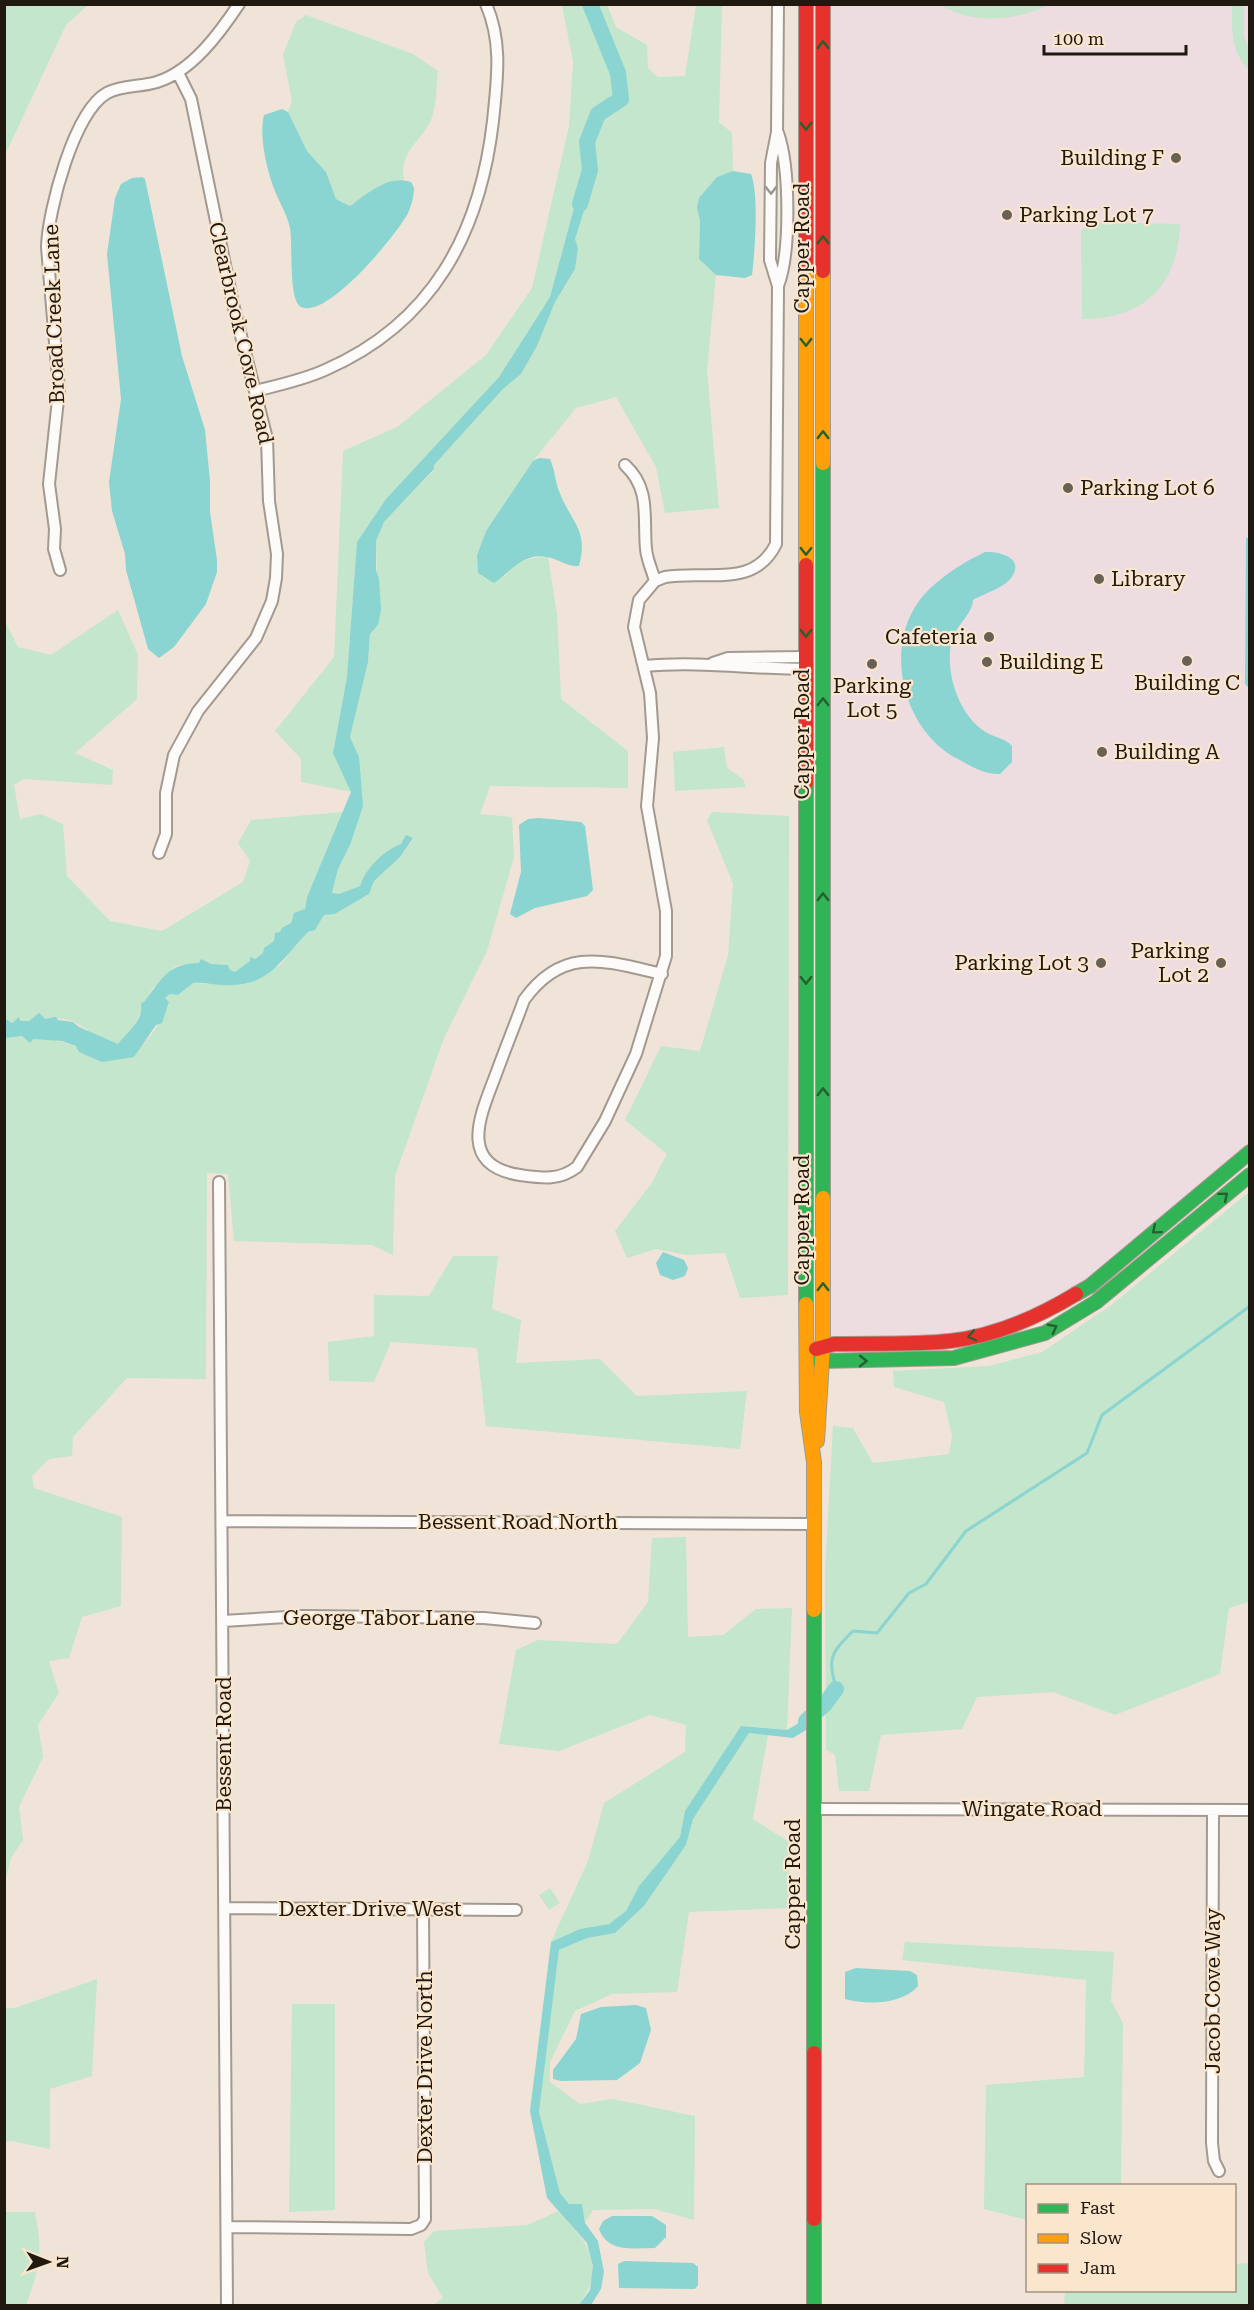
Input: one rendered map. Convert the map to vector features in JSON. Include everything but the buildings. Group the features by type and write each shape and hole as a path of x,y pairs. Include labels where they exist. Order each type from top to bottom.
{"street":[{"name":"Broad Creek Lane","path":"60,570 54,549 55,529 49,484 50,451 56,427 59,390 47,261 50,210 90,107 98,99 114,90 158,82 178,74 194,60 239,4"},
{"path":"255,391 326,370 371,345 419,302 444,271 461,244 484,181 499,69 495,28 486,4"},
{"path":"662,974 610,962 586,960 551,972 532,988 524,1000 478,1120 478,1143 484,1156 494,1166 506,1173 547,1179 568,1173 577,1167 617,1096 639,1044 662,974 668,927 647,806 653,738 651,693 634,627 634,613 642,595 656,581 681,574 738,574 752,571 770,556 776,544 778,286 770,260 771,163 777,132 778,4"},
{"name":"Capper Road","path":"806,4 806,1355 807,1412 814,1462"},
{"name":"Capper Road","path":"814,2306 814,1462 823,1362 823,4"},
{"name":"Clearbrook Cove Road","path":"159,853 166,834 166,794 169,774 182,739 198,711 256,638 272,601 277,554 268,501 267,439 233,304 191,99 178,74"},
{"path":"624,465 637,476 643,496 647,559 656,581"},
{"path":"645,666 713,663 728,658 766,657 806,663"},
{"path":"766,657 766,669"},
{"path":"713,663 729,668 766,669 806,663"},
{"path":"806,1355 823,1345 951,1341 1018,1324 1075,1297 1250,1152"},
{"path":"806,1355 823,1362 936,1360 979,1353 1045,1333 1096,1302 1250,1175"},
{"name":"Bessent Road","path":"219,1182 227,2306"},
{"path":"1183,1207 1196,1220"},
{"path":"1018,1324 1023,1340"},
{"name":"Bessent Road North","path":"223,1521 814,1524"},
{"name":"George Tabor Lane","path":"222,1621 303,1616 484,1618 535,1623"},
{"name":"Wingate Road","path":"814,1809 1250,1810"},
{"name":"Jacob Cove Way","path":"1213,1810 1212,2143 1214,2161 1219,2171"},
{"name":"Dexter Drive West","path":"225,1908 516,1910"},
{"name":"Dexter Drive North","path":"227,2228 411,2229 422,2225 426,2214 423,1909"}],"shaded area":[{"path":"823,5 1249,5 1249,1141 1075,1296 948,1340 824,1337"}],"green space":[{"path":"4,5 88,5 66,25 5,155"},
{"path":"562,5 607,5 616,27 647,45 648,68 658,77 685,76 696,5 722,5 719,122 732,133 733,171 717,177 697,208 700,221 699,259 716,275 707,370 719,508 665,513 656,467 616,397 576,408 533,461 486,531 477,555 505,576 524,561 548,557 557,614 561,699 628,751 628,788 490,786 480,814 512,817 514,857 487,951 444,1038 395,1176 393,1255 372,1245 234,1241 228,1174 207,1173 206,1379 127,1378 73,1437 72,1456 49,1459 32,1476 34,1488 122,1517 121,1606 82,1617 69,1658 49,1661 59,1693 38,1725 43,1757 19,1807 23,1840 11,1858 5,1882 4,1038 40,1038 76,1046 79,1052 93,1055 113,1058 134,1057 158,1025 169,1002 165,998 170,994 178,995 193,983 229,985 281,965 292,948 308,932 315,930 324,915 335,914 369,894 374,881 400,857 413,839 381,856 369,870 360,886 339,894 332,893 338,869 350,845 359,757 350,737 368,662 370,634 378,625 376,541 384,522 434,470 434,465 503,389 521,374 537,346 555,302 575,269 578,248 575,239 591,185 581,183 550,297 499,377 386,499 357,542 347,677 333,753 352,792 301,782 301,759 275,731 334,657 343,451 397,427 486,355 532,288 569,126 573,62"},
{"path":"940,5 1049,5 1022,15 980,18 966,16"},
{"path":"1232,5 1244,5 1244,36 1249,50 1249,70 1235,47 1232,31"},
{"path":"306,15 413,54 438,71 432,117 407,155 403,170 404,179 382,184 350,206 336,199 326,172 307,151 288,112 292,101 283,55 296,22"},
{"path":"1090,222 1180,224 1173,265 1153,295 1140,305 1123,313 1082,319 1081,231"},
{"path":"118,610 138,655 137,699 75,753 113,770 112,785 24,779 14,785 20,819 41,814 63,824 67,876 110,921 162,931 243,882 250,861 238,843 251,820 343,812 307,897 305,909 280,933 275,933 274,941 264,948 263,953 235,972 230,970 228,965 199,963 176,966 152,989 132,1030 119,1045 112,1044 65,1019 19,1021 19,1017 11,1023 6,1019 5,1022 5,621 18,647 51,655"},
{"path":"724,747 727,768 743,779 746,787 675,791 673,752"},
{"path":"712,812 789,816 788,1295 740,1298 725,1253 686,1255 656,1249 627,1258 615,1231 651,1184 667,1154 625,1120 661,1046 700,1051 728,955 733,884 707,820"},
{"path":"1249,1192 1249,1602 1229,1608 1220,1674 1115,1715 1053,1692 977,1697 962,1729 881,1735 869,1791 839,1791 835,1755 826,1750 825,1570 833,1426 853,1428 873,1463 949,1454 952,1435 944,1402 894,1387 893,1371 989,1366 1042,1352 1110,1306"},
{"path":"453,1256 498,1256 492,1309 521,1320 516,1363 600,1359 637,1396 747,1391 740,1449 486,1426 477,1348 391,1342 374,1382 329,1381 328,1342 374,1336 374,1295 429,1296"},
{"path":"686,1537 688,1637 723,1635 756,1609 792,1608 787,1730 741,1726 685,1811 680,1837 639,1886 626,1911 609,1924 580,1929 551,1942 588,1861 604,1803 685,1752 686,1725 650,1715 559,1751 499,1744 516,1650 538,1640 617,1644 648,1602 652,1538"},
{"path":"749,1733 768,1735 753,1819 789,1842 789,1908 689,1912 677,1992 612,1994 575,2011 550,2062 550,2082 580,2104 613,2099 695,2116 694,2220 655,2209 593,2210 585,2223 582,2205 569,2204 560,2193 539,2112 559,1950 587,1938 615,1933 644,1906 686,1845 693,1819"},
{"path":"550,1888 560,1903 549,1910 539,1895"},
{"path":"905,1942 1114,1952 1111,2001 1123,2023 1121,2184 1026,2184 1026,2220 984,2209 986,2085 1084,2077 1086,1980 902,1960"},
{"path":"97,1979 92,2076 50,2089 50,2149 12,2141 5,2142 5,2008 15,2008"},
{"path":"292,2004 335,2004 335,2210 289,2212"},
{"path":"558,2211 578,2233 590,2254 593,2265 588,2290 579,2305 433,2305 443,2298 428,2273 424,2242 434,2231 528,2225"},
{"path":"5,2212 35,2212 39,2260 26,2305 5,2305"},
{"path":"1249,2263 1249,2305 1064,2305 1065,2292 1236,2292 1236,2264"}],"water":[{"path":"282,109 288,112 307,151 326,172 336,199 350,206 378,186 394,181 411,182 414,188 407,215 375,257 343,289 327,301 313,307 301,307 294,294 290,228 273,186 264,150 262,132 264,115"},
{"path":"733,171 751,174 755,195 752,275 745,278 716,275 699,259 700,221 697,208 699,198 717,177"},
{"path":"132,178 145,179 182,356 205,430 210,481 210,512 217,560 217,572 206,604 174,647 159,658 148,649 112,511 109,482 121,399 107,254 115,198 121,184"},
{"path":"581,182 592,185 575,239 578,248 575,269 555,302 537,346 521,374 503,389 434,465 434,469 384,522 376,541 376,570 379,579 381,610 378,625 370,634 368,662 350,737 359,757 363,806 350,845 338,869 332,893 339,894 360,886 366,873 382,856 401,844 406,835 413,838 400,857 374,881 369,894 335,914 324,915 315,930 308,932 266,975 244,984 193,983 178,995 170,994 165,998 169,1002 162,1023 156,1025 134,1057 102,1062 79,1052 76,1046 62,1041 33,1039 30,1043 22,1036 5,1038 6,1019 12,1023 19,1017 20,1021 29,1021 39,1013 45,1019 56,1017 58,1020 73,1022 79,1027 118,1044 137,1021 141,1003 166,974 179,966 199,963 201,959 211,964 228,965 230,970 235,972 250,961 250,957 255,959 263,953 264,948 274,941 275,933 280,932 282,928 291,923 294,913 305,909 307,897 351,792 333,753 347,677 357,542 386,499 499,377 550,297"},
{"path":"539,458 550,459 559,491 580,534 582,553 579,566 547,557 531,557 494,583 478,573 477,555 486,531 533,461"},
{"path":"1246,538 1249,538 1249,688 1245,684"},
{"path":"985,552 1009,557 1015,565 1015,571 1004,585 973,600 970,610 952,640 950,664 955,690 967,714 984,731 1012,746 1012,762 1000,774 984,772 958,759 939,746 924,730 912,710 901,665 902,643 908,621 919,601 949,573"},
{"path":"528,819 581,822 585,826 593,890 587,896 535,908 516,918 510,914 521,872 519,825"},
{"path":"663,1252 684,1260 688,1268 685,1276 673,1280 660,1275 656,1263"},
{"path":"806,1719 806,1730 793,1738 749,1733 693,1819 686,1845 644,1906 615,1933 587,1938 559,1950 539,2112 560,2193 569,2204 582,2204 585,2223 598,2241 604,2272 601,2289 591,2305 579,2305 590,2290 593,2266 587,2243 547,2198 530,2111 551,1942 580,1929 609,1924 626,1911 639,1886 680,1837 685,1811 741,1726 787,1730"},
{"path":"856,1968 910,1971 917,1975 918,1986 903,1997 883,2002 845,1999 845,1972"},
{"path":"636,2005 646,2008 651,2030 640,2063 617,2080 561,2081 553,2079 553,2070 576,2039 581,2014 601,2007"},
{"path":"612,2216 652,2216 666,2225 666,2237 655,2248 615,2246 603,2237 599,2229 603,2221"},
{"path":"624,2261 693,2263 698,2267 698,2285 695,2289 619,2288 618,2264"}],"waterway":[{"path":"580,204 590,170 587,142 598,114 621,99 618,73 590,4"},
{"path":"836,1689 832,1670 833,1657 835,1651 853,1631 877,1633 909,1593 926,1584 966,1531 1087,1453 1102,1415 1250,1306"},
{"path":"806,1721 825,1704 836,1689"}],"traffic: fast":[{"path":"823,463 823,1198"},
{"path":"806,783 806,1304"},
{"path":"1076,1294 1090,1286 1250,1152"},
{"path":"814,1358 823,1361 954,1358 1045,1333 1096,1302 1250,1175"},
{"path":"814,1610 814,2053"},
{"path":"814,2219 814,2306"}],"traffic: slow":[{"path":"806,262 806,565"},
{"path":"823,271 823,463"},
{"path":"817,1441 823,1345 823,1198"},
{"path":"806,1304 807,1412 814,1462 814,1610"}],"traffic: jam":[{"path":"806,4 806,262"},
{"path":"823,4 823,271"},
{"path":"806,565 806,783"},
{"path":"816,1349 834,1344 921,1343 983,1335 1016,1324 1076,1294"},
{"path":"814,2053 814,2219"}],"place":[{"name":"Building F","path":"1176,158"},
{"name":"Parking Lot 7","path":"1007,215"},
{"name":"Parking Lot 6","path":"1068,488"},
{"name":"Library","path":"1099,579"},
{"name":"Cafeteria","path":"989,637"},
{"name":"Building C","path":"1187,661"},
{"name":"Building E","path":"987,662"},
{"name":"Parking Lot 5","path":"872,664"},
{"name":"Building A","path":"1102,752"},
{"name":"Parking Lot 3","path":"1101,963"},
{"name":"Parking Lot 2","path":"1221,963"}]}
